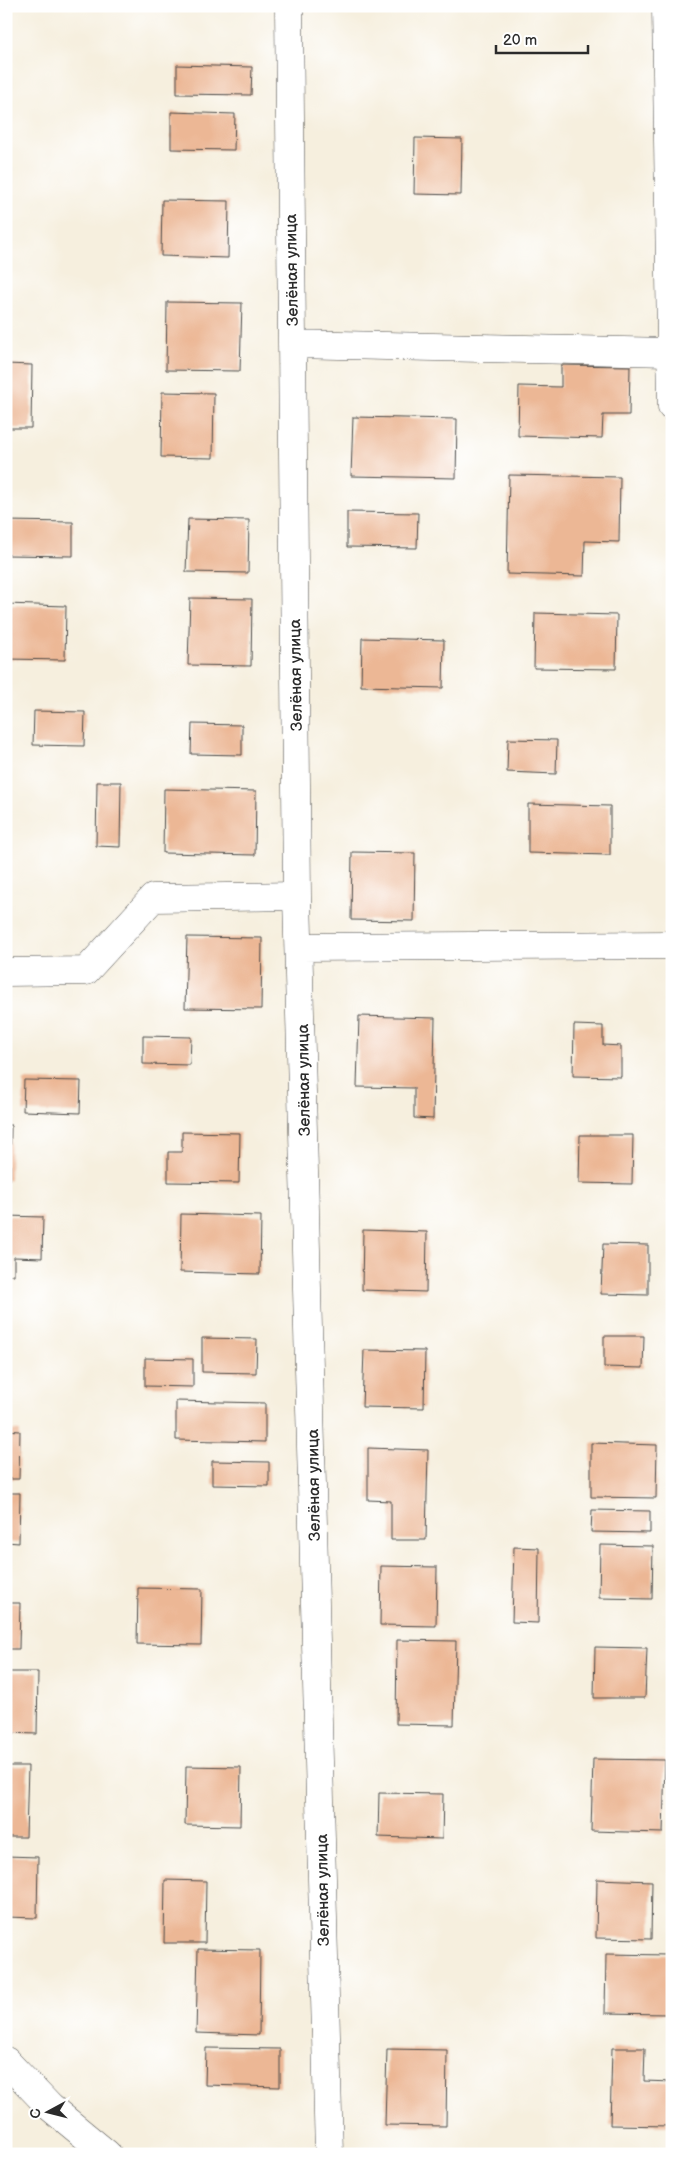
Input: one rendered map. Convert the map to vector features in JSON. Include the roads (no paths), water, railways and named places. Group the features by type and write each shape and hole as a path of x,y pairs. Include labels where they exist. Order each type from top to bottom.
{"street":[{"name":"Зелёная улица","path":"288,6 298,896 329,2154"},
{"path":"666,6 672,407"},
{"path":"292,344 670,352"},
{"path":"6,972 86,971 153,898 298,896"},
{"path":"300,947 672,944"},
{"path":"6,2061 50,2107 107,2154"}]}
